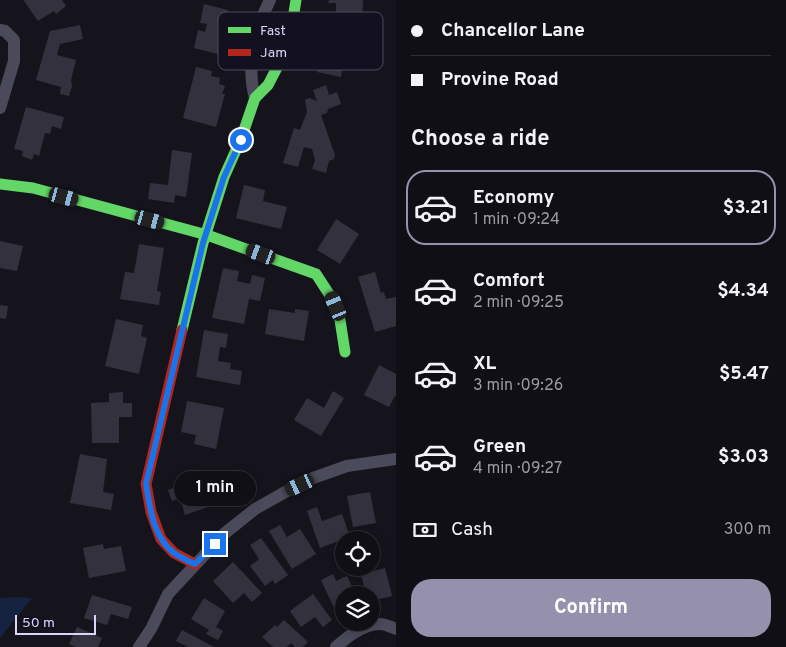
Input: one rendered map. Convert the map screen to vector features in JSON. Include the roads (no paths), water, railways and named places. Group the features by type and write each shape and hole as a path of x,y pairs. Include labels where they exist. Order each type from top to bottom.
{"street":[{"path":"264,12 270,0"},
{"path":"0,30 5,31 14,40 14,60 0,108"},
{"path":"252,70 251,82 255,98"},
{"path":"195,564 173,552 157,532 150,512 146,484 196,271 224,177 241,140 255,98 268,85 276,70"},
{"path":"0,184 33,188 207,235 316,274 324,282 332,295 341,317 345,352"},
{"path":"139,647 151,630 168,594 225,533 255,509 313,478 347,466 396,459"},
{"path":"336,647 349,635 380,624 396,629"}],"water":[{"path":"0,598 32,598 0,638"}]}
